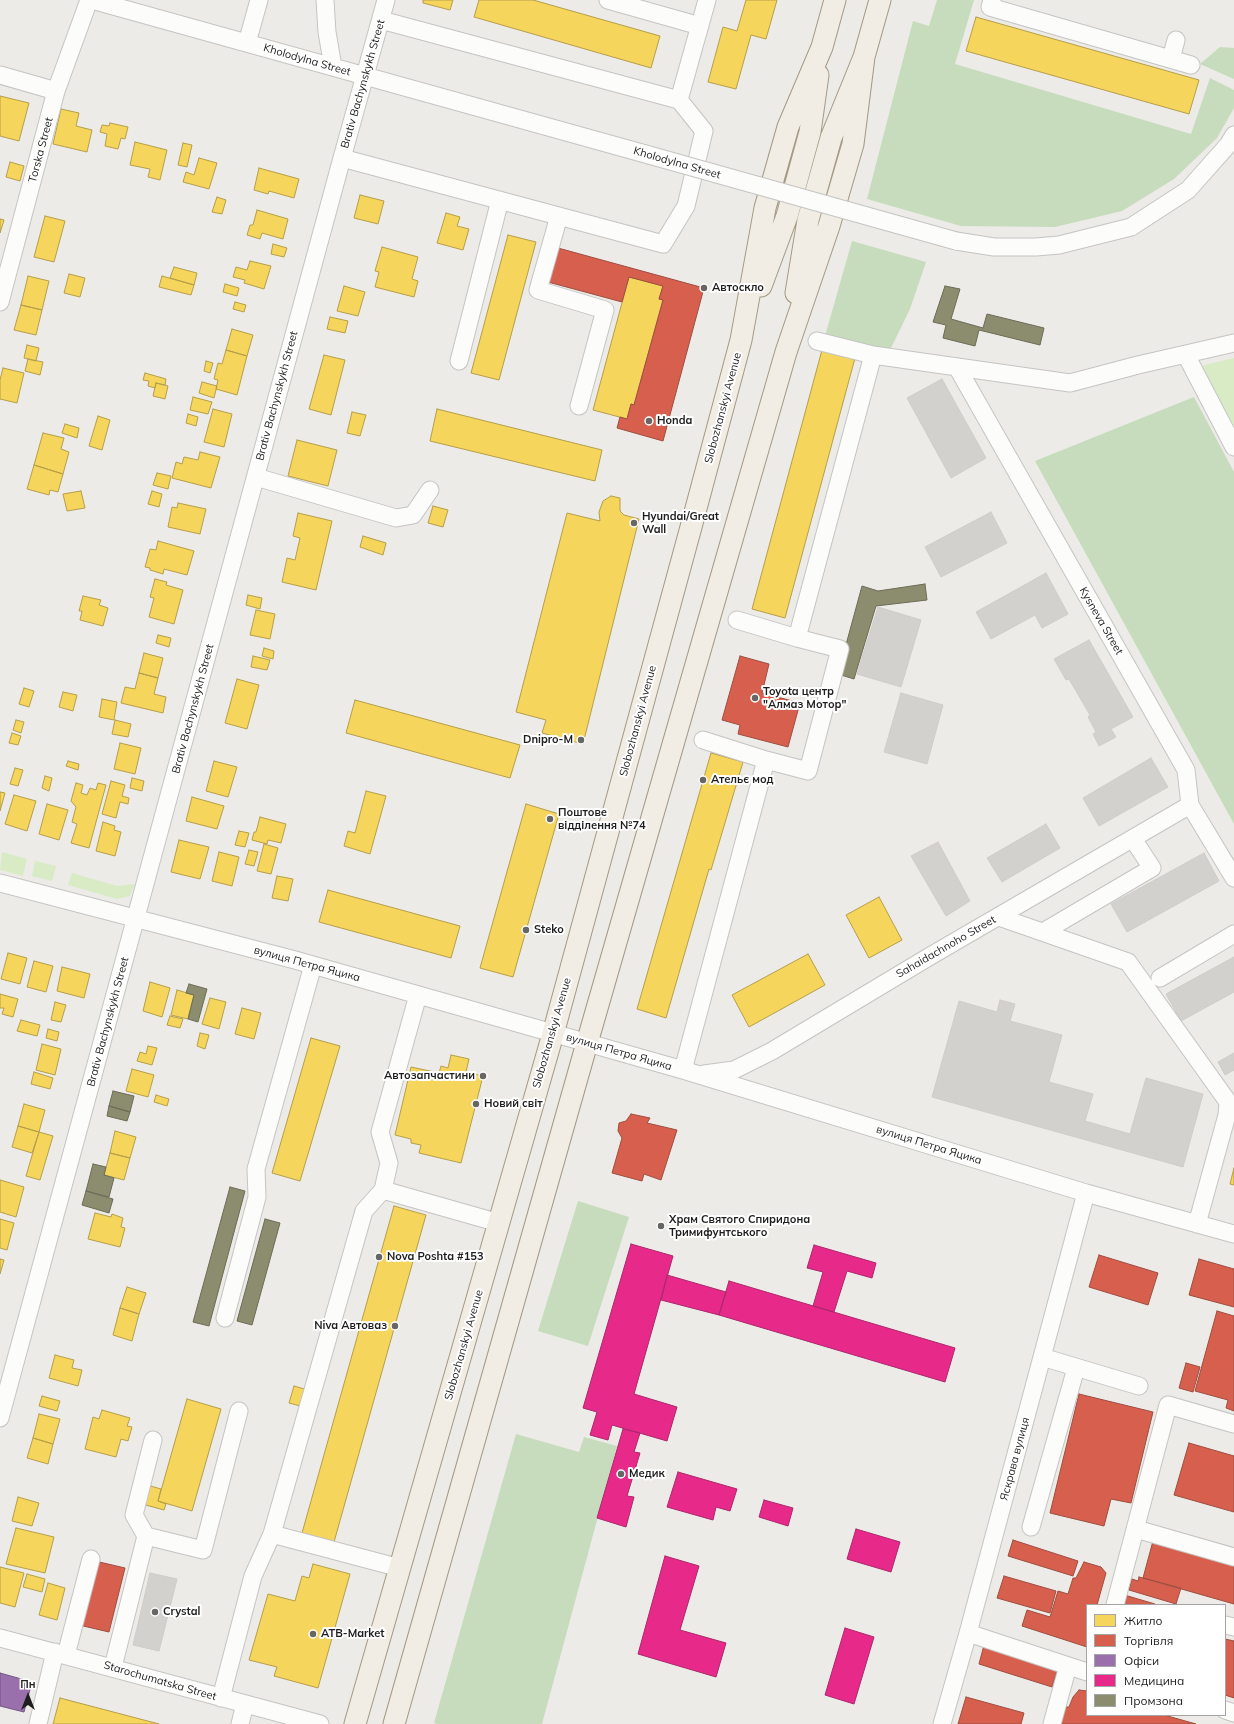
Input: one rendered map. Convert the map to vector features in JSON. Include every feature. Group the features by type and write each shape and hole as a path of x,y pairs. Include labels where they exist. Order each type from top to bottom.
{"main road":[{"name":"Slobozhanskyi Avenue","path":"355,1724 553,1034 741,340 789,208 810,132 822,47 836,0"},
{"path":"394,1724 587,1043 786,352 808,220 832,138 864,57 880,0"}],"street":[{"name":"Kholodylna Street","path":"91,0 333,66 956,241 994,247 1036,247 1059,245 1131,226 1188,190 1228,145 1234,135"},
{"name":"Torska Street","path":"0,302 56,91 91,0"},
{"path":"247,43 259,0"},
{"path":"325,0 326,32 333,66"},
{"name":"Brativ Bachynskykh Street","path":"0,1418 386,0"},
{"path":"608,0 700,26"},
{"path":"679,100 707,0"},
{"path":"992,0 990,7 1191,65"},
{"path":"342,158 663,244 686,206 704,131 679,100 381,20"},
{"path":"1171,59 1176,40"},
{"path":"0,75 56,91"},
{"path":"459,361 500,200"},
{"path":"559,216 538,290 605,310 579,406"},
{"path":"817,341 873,356 1070,383 1138,365 1186,356 1234,343"},
{"path":"797,638 873,356"},
{"path":"1186,356 1234,447"},
{"name":"Kysneva Street","path":"957,367 1186,770 1190,805 1234,878"},
{"path":"256,477 396,518 413,515 430,490"},
{"path":"703,740 766,760 808,771 840,649 737,620"},
{"path":"691,1072 766,760"},
{"name":"Sahaidachnoho Street","path":"691,1072 734,1070 772,1051 1190,805"},
{"path":"1043,932 1152,868 1133,839"},
{"name":"вулиця Петра Яцика","path":"0,883 313,965 691,1072 1086,1193 1234,1234"},
{"path":"999,917 1128,962 1228,1102 1227,1115 1197,1224"},
{"path":"1160,978 1234,934"},
{"path":"225,1318 257,1197 256,1170 313,965"},
{"path":"221,1698 253,1576 272,1534 364,1211 383,1190 389,1162 380,1132 418,995"},
{"path":"383,1190 499,1223"},
{"name":"Яскрава вулиця","path":"942,1724 968,1633 1086,1193"},
{"path":"1042,1357 1139,1386"},
{"path":"1031,1526 1076,1368"},
{"path":"1115,1604 1168,1405 1234,1424"},
{"path":"146,1536 203,1550 239,1411"},
{"path":"113,1667 146,1536 134,1514 153,1440"},
{"path":"1136,1529 1234,1557"},
{"path":"272,1534 400,1568"},
{"path":"38,1724 91,1560"},
{"path":"968,1633 1086,1672"},
{"name":"Starochumatska Street","path":"0,1638 61,1653 320,1724"},
{"path":"1052,1724 1068,1666"},
{"path":"240,1724 245,1704"}],"green space":[{"path":"937,0 974,0 955,64 1191,134 1210,78 1234,90 1234,108 1217,138 1174,179 1122,211 1055,227 961,226 867,199 913,21 929,26"},
{"path":"1220,47 1234,48 1234,79 1200,64"},
{"path":"852,241 926,262 910,309 889,352 825,336"},
{"path":"1234,358 1234,426 1201,366"},
{"path":"1194,397 1234,472 1234,824 1035,461"},
{"path":"2,852 27,859 23,876 0,870"},
{"path":"35,861 56,866 52,881 32,876"},
{"path":"72,873 117,886 135,884 130,896 117,899 68,885"},
{"path":"578,1201 629,1217 588,1346 538,1331"},
{"path":"516,1434 579,1452 584,1437 617,1446 542,1724 437,1724 434,1723"}],"building: Житло":[{"path":"423,0 453,0 450,10 423,3"},
{"path":"479,0 533,0 660,36 651,68 474,17"},
{"path":"746,0 777,0 766,39 751,35 736,89 708,82 723,27 737,31"},
{"path":"976,17 1199,80 1189,114 966,51"},
{"path":"0,96 29,103 19,141 0,136"},
{"path":"61,109 79,113 76,126 92,130 87,152 53,144"},
{"path":"110,123 128,127 125,139 121,138 118,149 105,146 107,134 100,132 102,125 109,126"},
{"path":"135,142 167,150 160,180 148,177 150,169 130,165"},
{"path":"183,143 192,145 187,167 178,165"},
{"path":"199,158 217,163 209,189 183,182 186,172 194,175"},
{"path":"10,162 24,166 20,181 6,177"},
{"path":"259,168 299,179 294,198 269,191 268,194 254,190"},
{"path":"360,195 384,201 378,224 354,218"},
{"path":"217,197 226,200 222,214 212,212"},
{"path":"257,210 288,219 283,239 262,233 260,239 247,235 250,225 253,225"},
{"path":"446,213 460,217 457,226 469,229 463,250 437,243"},
{"path":"45,216 65,221 54,262 34,257"},
{"path":"0,219 4,220 0,233"},
{"path":"508,235 536,242 499,380 471,373"},
{"path":"273,244 287,248 284,257 271,254"},
{"path":"382,247 418,257 412,279 418,281 414,297 375,287 379,272 375,271"},
{"path":"250,261 271,266 264,289 244,283 245,280 233,277 236,267 247,270"},
{"path":"174,267 197,273 194,285 170,278"},
{"path":"69,274 85,278 80,297 64,293"},
{"path":"28,276 49,281 42,310 21,305"},
{"path":"162,276 194,285 191,295 159,287"},
{"path":"629,277 663,286 659,299 663,300 634,405 631,404 627,419 593,410"},
{"path":"225,284 239,288 237,296 223,292"},
{"path":"344,286 365,292 358,316 337,311"},
{"path":"235,302 246,305 244,312 233,309"},
{"path":"21,305 42,310 36,335 14,330"},
{"path":"330,317 348,321 345,333 327,329"},
{"path":"232,329 253,335 247,356 226,350"},
{"path":"27,345 39,348 36,361 24,358"},
{"path":"226,350 247,356 237,395 216,389 218,380 214,379 218,363 222,364"},
{"path":"822,350 855,358 785,618 752,609"},
{"path":"324,355 345,360 331,415 309,409"},
{"path":"28,359 43,362 40,375 25,371"},
{"path":"206,361 213,363 210,373 204,371"},
{"path":"3,368 24,373 17,403 0,399 0,380"},
{"path":"145,373 166,379 165,385 156,383 155,388 148,386 149,381 143,380"},
{"path":"202,382 217,386 214,398 199,393"},
{"path":"156,383 168,386 165,399 153,396"},
{"path":"193,397 212,402 208,414 190,410"},
{"path":"213,409 232,414 224,447 204,442"},
{"path":"437,409 602,450 595,481 430,441"},
{"path":"352,412 366,415 360,436 347,433"},
{"path":"188,414 198,417 196,426 186,423"},
{"path":"98,416 110,420 102,450 89,446"},
{"path":"65,424 79,428 77,438 62,433"},
{"path":"43,433 64,438 61,449 69,452 63,474 34,465"},
{"path":"297,440 337,450 328,486 288,476"},
{"path":"200,452 220,457 211,488 172,478 176,462 182,464 184,457 198,460"},
{"path":"34,465 63,474 58,492 50,490 49,495 27,489"},
{"path":"157,473 171,476 168,489 153,485"},
{"path":"81,491 85,508 67,511 63,494"},
{"path":"152,491 162,494 159,507 148,504"},
{"path":"611,496 620,498 620,511 624,515 639,519 583,744 542,733 546,720 516,712 567,513 600,521 599,512 603,501"},
{"path":"178,503 206,509 200,534 168,527 172,507 177,508"},
{"path":"433,506 448,510 443,527 428,523"},
{"path":"298,513 332,521 316,590 282,582 287,558 295,560 300,538 293,536"},
{"path":"363,536 386,543 383,555 360,547"},
{"path":"158,541 194,551 187,575 164,569 163,574 145,567 150,549 156,550"},
{"path":"155,579 167,582 166,585 183,590 174,624 149,617 154,598 150,597"},
{"path":"248,595 262,598 260,609 246,605"},
{"path":"83,596 101,600 99,605 108,608 103,626 80,620 82,611 79,611"},
{"path":"256,610 275,614 270,639 250,635"},
{"path":"158,635 171,638 169,647 156,643"},
{"path":"264,648 274,651 273,659 262,656"},
{"path":"144,653 163,658 158,678 139,673"},
{"path":"253,656 270,660 267,670 251,667"},
{"path":"139,673 158,678 154,694 166,697 163,713 121,703 125,687 135,689"},
{"path":"237,679 259,685 247,729 225,723"},
{"path":"24,688 34,691 29,707 19,704"},
{"path":"63,692 77,695 73,711 59,707"},
{"path":"102,699 117,702 114,720 99,717"},
{"path":"355,700 520,745 510,778 346,733"},
{"path":"16,720 24,722 21,733 13,730"},
{"path":"115,720 131,724 128,737 112,734"},
{"path":"12,733 21,736 18,745 9,743"},
{"path":"120,743 141,748 135,774 114,769"},
{"path":"711,753 743,762 711,870 709,869 666,1018 637,1009"},
{"path":"68,761 79,764 78,770 66,766"},
{"path":"214,761 237,767 228,797 206,791"},
{"path":"15,768 23,770 18,786 10,784"},
{"path":"45,776 52,778 49,791 42,788"},
{"path":"132,778 144,781 142,791 130,788"},
{"path":"111,781 125,785 122,796 129,798 128,804 120,802 116,818 102,814"},
{"path":"76,783 83,785 81,793 87,795 90,788 96,790 98,783 106,785 89,848 71,843 77,824 72,822 76,807 71,801"},
{"path":"366,791 386,796 370,854 344,846 348,831 355,833"},
{"path":"0,792 5,793 0,811"},
{"path":"14,795 36,801 27,831 5,824"},
{"path":"192,797 224,806 217,829 186,821"},
{"path":"47,804 68,810 59,840 39,834"},
{"path":"526,804 559,814 513,977 480,968"},
{"path":"260,817 286,824 281,843 268,840 267,844 252,840"},
{"path":"103,822 115,826 114,830 121,832 115,856 96,851"},
{"path":"239,831 249,833 245,847 235,845"},
{"path":"179,840 209,847 200,879 171,872"},
{"path":"264,844 278,848 271,874 257,871"},
{"path":"249,850 258,852 254,866 245,864"},
{"path":"219,852 239,857 232,886 212,881"},
{"path":"277,876 293,879 288,901 272,898"},
{"path":"328,890 460,926 451,958 319,922"},
{"path":"879,897 902,940 869,958 846,915"},
{"path":"8,953 27,958 20,984 1,979"},
{"path":"808,954 825,985 749,1027 732,995"},
{"path":"34,961 53,966 46,992 27,987"},
{"path":"62,967 90,974 84,998 57,991"},
{"path":"150,982 170,988 162,1017 143,1011"},
{"path":"177,990 194,995 188,1019 171,1015"},
{"path":"0,994 18,999 13,1017 2,1014 4,1008 0,1008"},
{"path":"210,998 226,1002 219,1029 202,1024"},
{"path":"55,1002 66,1005 61,1022 51,1020"},
{"path":"242,1008 261,1013 254,1039 235,1034"},
{"path":"170,1016 183,1019 180,1028 167,1025"},
{"path":"21,1020 40,1025 37,1036 17,1031"},
{"path":"48,1029 59,1032 57,1041 46,1038"},
{"path":"200,1033 209,1035 205,1049 197,1046"},
{"path":"311,1038 340,1046 300,1181 272,1173"},
{"path":"42,1044 61,1049 55,1075 36,1070"},
{"path":"148,1046 157,1048 152,1065 137,1061 140,1052 146,1054"},
{"path":"451,1055 469,1059 466,1072 483,1076 461,1163 419,1153 421,1145 411,1143 411,1139 395,1135 411,1067 439,1073 441,1066 448,1068"},
{"path":"132,1069 154,1075 148,1097 126,1091"},
{"path":"34,1072 53,1078 50,1089 31,1084"},
{"path":"156,1095 169,1099 167,1106 154,1102"},
{"path":"24,1104 45,1110 39,1132 18,1126"},
{"path":"18,1126 39,1132 32,1153 12,1147"},
{"path":"115,1131 136,1137 130,1158 110,1153"},
{"path":"39,1132 53,1136 40,1180 26,1176"},
{"path":"110,1153 130,1158 124,1180 104,1175"},
{"path":"1234,1168 1234,1185 1230,1184"},
{"path":"0,1180 24,1187 16,1217 0,1212"},
{"path":"394,1206 426,1215 334,1542 302,1533"},
{"path":"95,1213 111,1217 112,1214 123,1218 121,1227 125,1228 120,1247 88,1239"},
{"path":"0,1219 14,1223 7,1250 0,1248"},
{"path":"0,1259 4,1260 0,1274"},
{"path":"127,1287 146,1293 139,1314 120,1308"},
{"path":"120,1308 139,1314 132,1341 113,1335"},
{"path":"55,1355 74,1360 72,1368 82,1370 78,1386 49,1378"},
{"path":"294,1386 308,1390 304,1407 289,1403"},
{"path":"42,1396 60,1401 57,1411 39,1406"},
{"path":"187,1399 221,1409 192,1511 158,1501"},
{"path":"102,1410 130,1418 127,1426 132,1427 128,1441 121,1439 116,1457 85,1449 93,1417 99,1419"},
{"path":"39,1414 60,1419 53,1444 33,1438"},
{"path":"33,1438 53,1444 48,1464 27,1458"},
{"path":"147,1485 161,1489 158,1501 166,1504 164,1510 142,1504"},
{"path":"18,1497 39,1503 32,1526 12,1521"},
{"path":"16,1528 54,1537 45,1573 6,1564"},
{"path":"313,1564 350,1574 318,1688 274,1676 277,1667 249,1660 268,1594 295,1601 302,1576 309,1578"},
{"path":"0,1567 24,1573 15,1607 0,1603"},
{"path":"27,1574 45,1579 42,1592 23,1587"},
{"path":"48,1583 65,1588 57,1620 39,1615"},
{"path":"60,1698 159,1724 53,1724"}],"building: Торгівля":[{"path":"558,248 704,288 663,441 617,428 620,417 627,419 631,404 634,405 663,300 659,299 663,286 629,277 622,302 548,282"},
{"name":"Toyota центр \"Алмаз Мотор\"","path":"740,656 769,664 762,693 800,703 788,747 738,734 740,725 722,720"},
{"path":"631,1114 650,1118 647,1123 677,1130 661,1180 644,1174 642,1181 612,1173 622,1138 618,1131 619,1123 626,1121"},
{"path":"1099,1255 1158,1273 1148,1305 1089,1287"},
{"path":"1199,1259 1234,1269 1234,1307 1189,1295"},
{"path":"1217,1311 1234,1316 1234,1411 1226,1408 1228,1400 1195,1391"},
{"path":"1186,1363 1200,1367 1193,1392 1179,1388"},
{"path":"1079,1394 1153,1412 1131,1503 1111,1499 1104,1526 1050,1513"},
{"path":"1189,1443 1234,1456 1234,1512 1174,1495"},
{"path":"1013,1540 1078,1561 1073,1576 1008,1556"},
{"path":"1153,1541 1234,1564 1234,1604 1143,1578"},
{"path":"95,1561 125,1568 109,1632 79,1625"},
{"path":"1084,1562 1101,1567 1106,1573 1097,1604 1086,1604 1086,1647 1022,1626 1027,1610 1050,1617 1058,1591 1068,1594 1073,1578 1076,1578"},
{"path":"1004,1576 1056,1591 1050,1613 997,1598"},
{"path":"1139,1577 1181,1588 1176,1604 1129,1590 1132,1579 1138,1581"},
{"path":"1121,1594 1155,1604 1118,1604"},
{"path":"1226,1639 1234,1641 1234,1698 1226,1695"},
{"path":"984,1645 1058,1668 1052,1687 979,1664"},
{"path":"1079,1690 1086,1691 1086,1716 1168,1716 1196,1724 1061,1724 1066,1707 1069,1707 1073,1697"},
{"path":"966,1697 1024,1713 1021,1724 958,1724"}],"building: Офіси":[{"path":"0,1673 32,1682 24,1712 0,1706"}],"building: Медицина":[{"path":"631,1244 673,1256 634,1394 677,1407 667,1441 612,1425 608,1440 590,1435 597,1412 583,1408"},
{"path":"814,1245 876,1263 872,1278 847,1271 834,1312 813,1306 823,1272 807,1268"},
{"path":"667,1275 726,1292 719,1315 661,1300"},
{"path":"729,1281 955,1348 945,1382 719,1315"},
{"name":"Медик","path":"623,1429 640,1433 634,1452 640,1453 627,1496 634,1497 626,1527 597,1518"},
{"path":"678,1472 737,1489 730,1511 716,1507 713,1520 667,1507"},
{"path":"764,1500 793,1508 788,1526 759,1517"},
{"path":"856,1529 900,1542 891,1572 847,1559"},
{"path":"665,1556 699,1566 680,1630 726,1643 716,1677 638,1654"},
{"path":"845,1628 874,1637 854,1704 825,1695"}],"building: Промзона":[{"path":"945,286 960,289 951,319 983,328 987,314 1044,328 1040,345 979,330 975,346 943,338 946,325 933,322"},
{"path":"925,584 927,600 876,606 854,679 838,674 862,586 878,591"},
{"path":"189,984 207,989 198,1022 188,1019 194,995 186,993"},
{"path":"113,1091 134,1096 130,1112 109,1106"},
{"path":"109,1106 130,1112 127,1121 107,1116"},
{"path":"93,1164 106,1167 104,1175 114,1178 109,1197 86,1191"},
{"path":"230,1187 245,1191 209,1326 193,1322"},
{"path":"86,1191 113,1199 109,1213 82,1205"},
{"path":"265,1219 280,1223 252,1325 237,1321"}],"building: Інше":[{"path":"942,379 986,458 951,478 907,398"},
{"path":"991,512 1007,543 941,577 925,547"},
{"path":"1046,573 1068,614 1042,628 1035,615 991,639 976,612"},
{"path":"878,607 921,620 901,687 857,674"},
{"path":"1089,640 1133,717 1111,729 1116,737 1099,746 1093,734 1096,732 1088,717 1090,715 1069,679 1066,680 1054,659"},
{"path":"901,693 943,705 927,764 884,752"},
{"path":"1151,758 1168,787 1099,826 1083,798"},
{"path":"1046,824 1060,848 1002,882 987,858"},
{"path":"938,842 970,901 946,916 911,856"},
{"path":"1204,853 1219,881 1127,932 1111,904"},
{"path":"1234,957 1234,992 1181,1021 1166,994"},
{"path":"1000,1000 1015,1004 1010,1021 1062,1035 1049,1082 1093,1094 1085,1121 1130,1134 1146,1078 1203,1094 1183,1167 932,1097 959,1001 997,1012"},
{"path":"1234,1053 1234,1070 1225,1075 1218,1062"},
{"name":"Crystal","path":"150,1573 177,1579 159,1651 133,1645"}],"place":[{"name":"Автоскло","path":"704,288"},
{"name":"Honda","path":"649,421"},
{"name":"Hyundai/Great Wall","path":"634,523"},
{"name":"Toyota центр \"Алмаз Мотор\"","path":"755,698"},
{"name":"Dnipro-M","path":"581,740"},
{"name":"Ательє мод","path":"703,780"},
{"name":"Поштове відділення №74","path":"550,819"},
{"name":"Steko","path":"526,930"},
{"name":"Автозапчастини","path":"483,1076"},
{"name":"Новий світ","path":"476,1104"},
{"name":"Храм Святого Спиридона Тримифунтського","path":"661,1226"},
{"name":"Nova Poshta #153","path":"379,1257"},
{"name":"Niva Автоваз","path":"395,1326"},
{"name":"Медик","path":"621,1474"},
{"name":"Crystal","path":"155,1612"},
{"name":"ATB-Market","path":"313,1634"}]}
